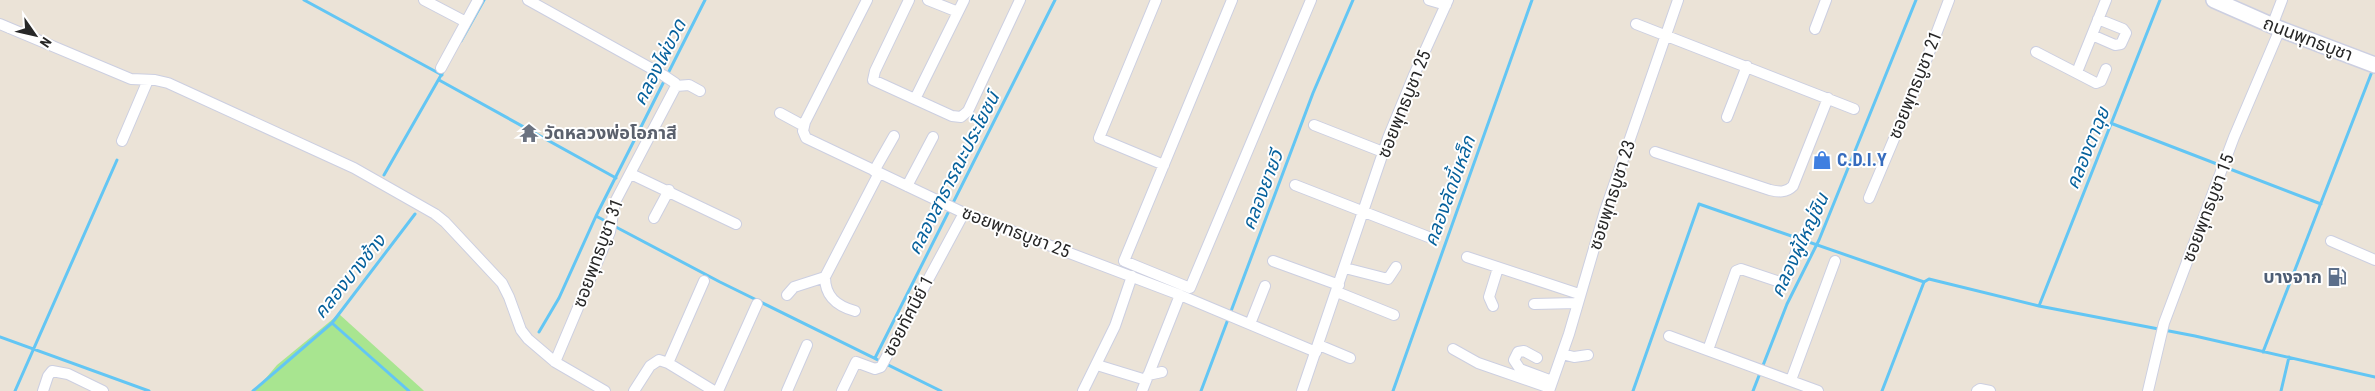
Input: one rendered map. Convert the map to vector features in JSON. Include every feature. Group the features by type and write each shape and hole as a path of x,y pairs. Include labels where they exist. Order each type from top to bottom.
{"main road":[{"name":"ถนนพุทธบูชา","path":"2214,0 2240,5 2276,27 2375,65"}],"street":[{"path":"424,0 466,22"},
{"path":"442,68 478,0"},
{"path":"528,0 548,5 670,80 690,85 700,91"},
{"path":"780,113 804,126 867,0"},
{"path":"909,0 873,75 873,80 878,84 952,116 963,115 968,111 1020,0"},
{"path":"928,0 958,12"},
{"path":"915,99 964,0"},
{"path":"1156,0 1099,138 1164,165"},
{"path":"1232,0 1124,261 1190,288 1311,0"},
{"path":"1429,0 1447,3"},
{"name":"ซอยพุทธบูชา 23","path":"1550,387 1562,354 1605,211 1678,0"},
{"path":"1815,29 1826,0"},
{"name":"ซอยพุทธบูชา 21","path":"1869,198 1918,82 1949,0"},
{"path":"2077,72 2106,0"},
{"name":"ซอยพุทธบูชา 15","path":"2148,391 2163,328 2276,27 2282,0"},
{"name":"ซอยพุทธบูชา 25","path":"1302,391 1318,349 1383,152 1414,75 1447,3"},
{"path":"2092,35 2116,45 2120,44 2126,33 2125,30 2098,19"},
{"path":"0,24 131,79 168,83 354,168 435,214 445,222 502,283 521,330 528,339 555,362 605,391"},
{"path":"1636,24 1666,34 1854,109"},
{"path":"2036,52 2099,83 2106,69"},
{"path":"1727,117 1747,66"},
{"path":"122,141 148,80"},
{"name":"ซอยพุทธบูชา 31","path":"555,362 610,232 615,202 631,174 670,80"},
{"path":"1655,152 1770,190 1782,192 1789,190 1793,186 1828,98"},
{"path":"1314,125 1383,152"},
{"name":"ซอยพุทธบูชา 25","path":"804,126 802,131 806,138 813,142 964,213 1318,349"},
{"path":"855,311 834,301 825,287 825,277 894,136"},
{"path":"906,186 933,137"},
{"path":"631,174 669,190 736,224"},
{"path":"1295,185 1431,238"},
{"path":"654,218 669,190"},
{"name":"ซอยทัศนีย์ 1","path":"842,391 856,362 875,369 879,369 883,364 964,213"},
{"path":"2331,241 2375,260"},
{"path":"1708,350 1736,271 1741,269 1780,282 1786,278 1797,249"},
{"path":"1467,257 1578,299"},
{"path":"1273,261 1338,288 1394,315"},
{"path":"1791,380 1835,261"},
{"path":"1345,268 1388,279 1396,267"},
{"path":"1493,306 1489,297 1498,268"},
{"path":"1083,391 1120,314 1132,276"},
{"path":"787,295 794,287 825,277"},
{"path":"668,363 704,281"},
{"path":"1250,324 1266,286"},
{"path":"1146,385 1180,295"},
{"path":"1534,304 1578,299"},
{"path":"718,391 757,304"},
{"path":"1669,336 1818,391"},
{"path":"787,391 807,345"},
{"path":"1318,349 1350,358"},
{"path":"1453,349 1478,363 1550,387"},
{"path":"1538,358 1524,352 1518,352 1514,360 1520,368 1550,387"},
{"path":"1562,354 1574,357 1588,355"},
{"path":"634,391 654,362 658,360 668,363 714,391"},
{"path":"1097,365 1146,385"},
{"path":"43,391 48,376 52,371 68,374 103,391"},
{"path":"1146,385 1162,372"},
{"path":"1977,391 1980,389 1990,391"}],"green space":[{"path":"339,314 424,391 255,391 277,365"}],"waterway":[{"path":"304,0 442,75"},
{"path":"461,41 484,0"},
{"name":"คลองไผ่ขวด","path":"539,332 559,298 596,216 705,0"},
{"name":"คลองสาธารณะประโยชน์","path":"875,358 1055,0"},
{"name":"คลองยายวี","path":"1201,391 1313,93 1353,0"},
{"name":"คลองลัดขี้เหล็ก","path":"1393,391 1532,0"},
{"name":"คลองผู้ใหญ่ชิน","path":"1753,391 1787,304 1819,240 1916,0"},
{"name":"คลองตาฉุย","path":"2039,306 2160,0"},
{"path":"2263,352 2373,69"},
{"path":"384,175 444,70"},
{"path":"439,80 616,178"},
{"path":"2113,124 2321,204"},
{"path":"15,391 117,160"},
{"path":"1633,391 1699,204 1924,282"},
{"name":"คลองบางช้าง","path":"253,391 332,323 415,214"},
{"path":"596,216 609,223"},
{"path":"614,226 720,282 941,391"},
{"path":"1882,391 1924,282 1929,279 2039,306 2195,336 2375,377"},
{"path":"332,323 409,391"},
{"path":"0,337 149,391"},
{"path":"2281,391 2289,357"}],"place":[{"name":"วัดหลวงพ่อโอภาสี","path":"529,133"},
{"name":"C.D.I.Y","path":"1822,160"},
{"name":"บางจาก","path":"2337,277"}]}
